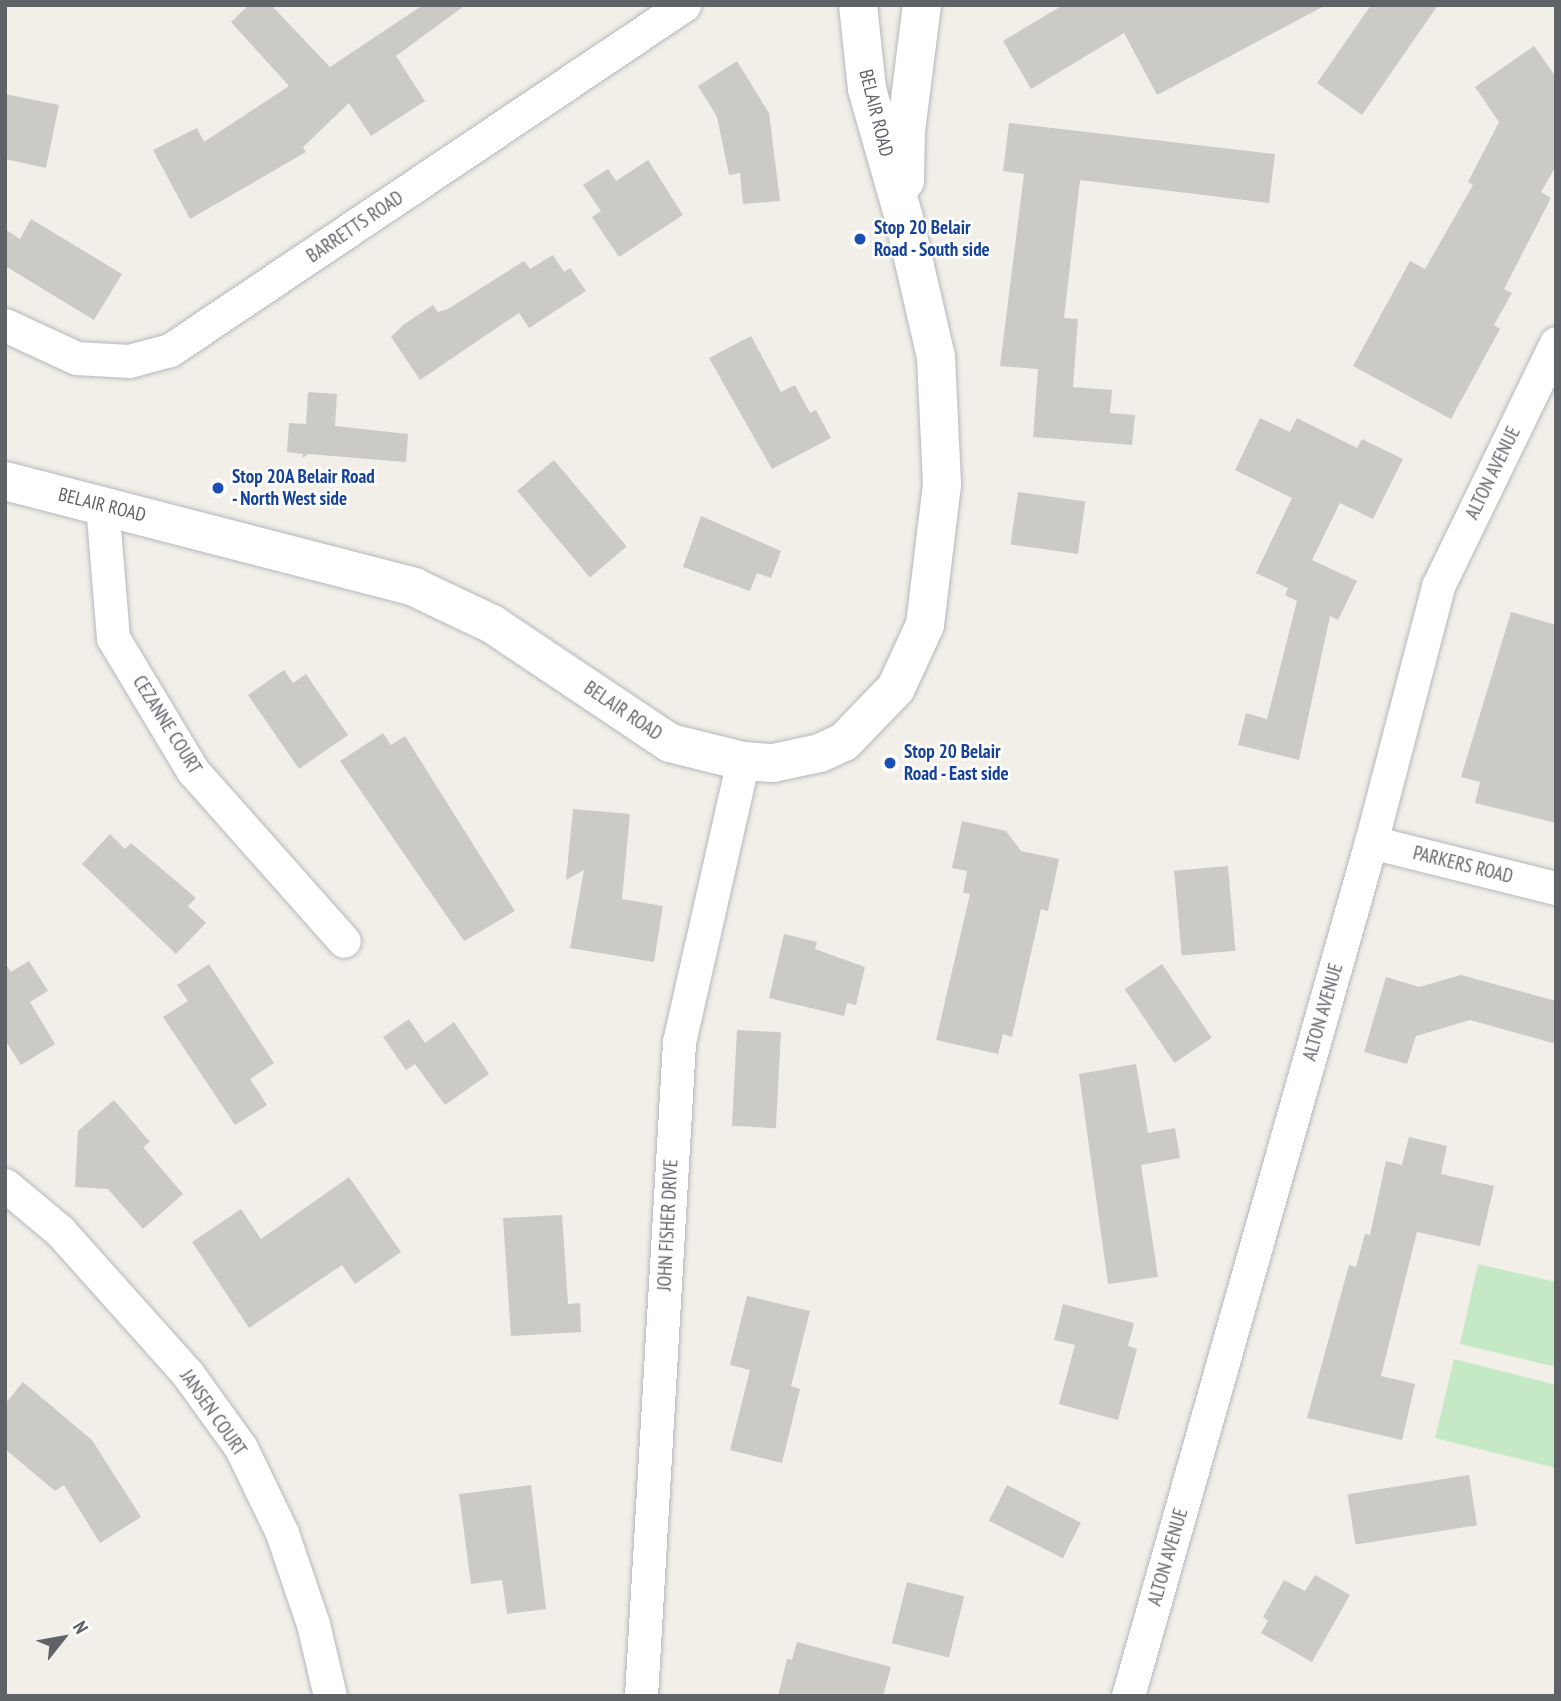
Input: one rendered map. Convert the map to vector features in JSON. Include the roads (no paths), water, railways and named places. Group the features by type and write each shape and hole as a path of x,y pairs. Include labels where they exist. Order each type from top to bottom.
{"main road":[{"name":"BELAIR ROAD","path":"5,481 414,587 492,624 670,743 743,761 785,761 821,754 844,742 896,688 925,625 943,484 936,357 904,218 867,89 858,5"},
{"name":"BELAIR ROAD","path":"904,218 906,131 922,5"}],"street":[{"name":"BARRETTS ROAD","path":"5,326 76,358 129,361 170,350 684,5"},
{"name":"ALTON AVENUE","path":"1128,1696 1371,842 1438,586 1556,343"},
{"name":"CEZANNE COURT","path":"102,504 113,638 193,771 344,941"},
{"name":"JOHN FISHER DRIVE","path":"641,1696 679,1042 743,761"},
{"name":"PARKERS ROAD","path":"1371,842 1556,888"},
{"name":"JANSEN COURT","path":"5,1185 60,1231 115,1292 187,1374 241,1448 282,1533 313,1624 330,1696"}],"place":[{"name":"Stop 20 Belair Road - South side","path":"860,239"},
{"name":"Stop 20A Belair Road - North West side","path":"218,488"},
{"name":"Stop 20 Belair Road - East side","path":"890,763"}]}
